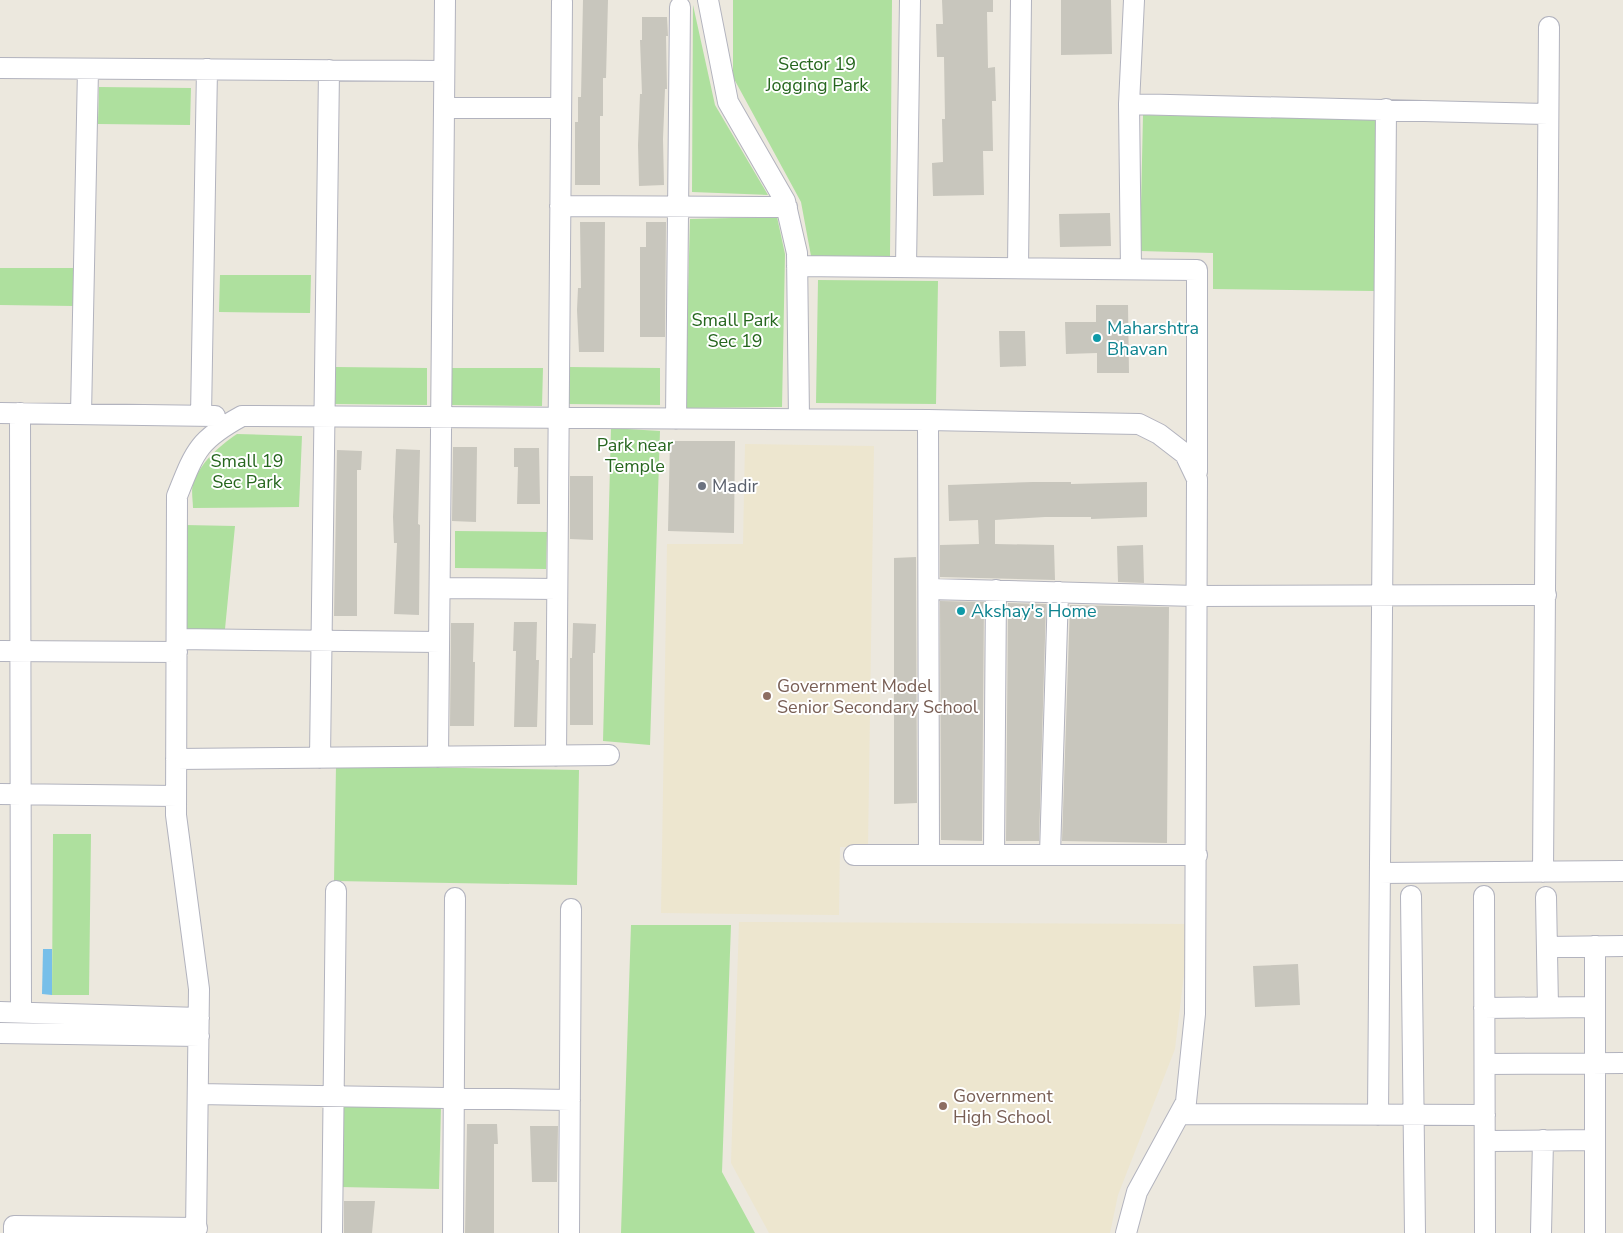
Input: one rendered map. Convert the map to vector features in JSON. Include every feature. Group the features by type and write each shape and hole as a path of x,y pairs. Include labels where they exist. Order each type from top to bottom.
{"street":[{"path":"438,757 445,0"},
{"path":"708,0 728,102 785,201 797,253 799,419"},
{"path":"906,268 910,0"},
{"path":"1018,268 1021,0"},
{"path":"1131,269 1129,104 1134,0"},
{"path":"556,756 562,2"},
{"path":"676,419 680,7"},
{"path":"1543,872 1549,27"},
{"path":"0,68 444,71"},
{"path":"81,414 88,69"},
{"path":"201,416 206,69"},
{"path":"320,758 329,70"},
{"path":"1129,104 1548,114"},
{"path":"444,108 561,108"},
{"path":"1378,1115 1386,110"},
{"path":"560,206 787,207"},
{"path":"797,266 1197,270 1195,1014 1186,1102 1137,1192 1126,1233"},
{"path":"21,1012 20,652 10,413 442,418 928,420 1139,424 1159,434 1185,454 1197,479"},
{"path":"14,1233 14,1226 196,1230 200,989 176,815 177,496 194,453 216,430 242,416"},
{"path":"928,420 929,854"},
{"path":"440,588 557,588"},
{"path":"929,588 1196,596 1546,595"},
{"path":"994,854 996,590"},
{"path":"1050,854 1058,592"},
{"path":"0,651 20,652 321,641 439,642"},
{"path":"176,760 609,756"},
{"path":"0,794 176,796"},
{"path":"854,855 1196,855"},
{"path":"1380,873 1623,871"},
{"path":"332,1233 336,891"},
{"path":"1411,896 1414,1233"},
{"path":"1484,896 1485,1233"},
{"path":"1546,897 1548,1008"},
{"path":"452,1233 455,898"},
{"path":"569,1233 571,909"},
{"path":"1595,946 1595,1233"},
{"path":"1547,947 1623,946"},
{"path":"1484,1008 1595,1007"},
{"path":"0,1012 21,1012 199,1027"},
{"path":"0,1033 199,1027"},
{"path":"1485,1064 1623,1064"},
{"path":"198,1094 570,1100"},
{"path":"1181,1114 1485,1115"},
{"path":"1541,1233 1543,1140"},
{"path":"1486,1141 1595,1140"}],"shaded area":[{"name":"Government Model Senior Secondary School","path":"745,444 874,446 868,847 840,847 839,915 661,913 667,544 743,544"},
{"name":"Government High School","path":"739,922 1190,924 1175,1049 1118,1195 1110,1233 769,1233 731,1163"}],"green space":[{"name":"Sector 19 Jogging Park","path":"733,0 892,0 890,257 811,256 801,202 733,77"},
{"path":"693,5 715,105 768,195 692,192"},
{"path":"99,87 191,88 190,125 98,124"},
{"path":"1143,115 1377,119 1374,291 1213,289 1213,253 1140,251"},
{"name":"Small Park Sec 19","path":"777,217 785,254 782,407 685,408 690,219"},
{"path":"0,268 74,268 74,306 0,305"},
{"path":"220,275 311,275 310,313 219,312"},
{"path":"818,280 938,281 936,404 816,403"},
{"path":"336,367 427,368 427,405 335,404"},
{"path":"569,367 660,368 660,405 568,404"},
{"path":"451,368 543,368 542,406 451,405"},
{"name":"Park near Temple","path":"611,428 660,431 650,745 603,741"},
{"name":"Small 19 Sec Park","path":"237,434 302,436 299,507 193,508 192,487 200,469 217,450"},
{"path":"185,525 235,526 225,629 182,629"},
{"path":"455,531 547,532 546,569 455,568"},
{"path":"336,766 579,770 577,885 334,881"},
{"path":"53,834 91,834 89,995 52,995"},
{"path":"631,925 731,925 722,1172 755,1233 621,1233"},
{"path":"342,1104 441,1106 439,1189 340,1187"}],"water":[{"path":"43,949 52,949 52,995 42,994"}],"building":[{"path":"583,0 608,0 606,78 603,78 603,116 600,116 600,185 575,185 575,122 578,122 578,97 581,97"},
{"path":"942,0 993,0 993,12 987,12 988,68 995,67 996,101 992,101 993,151 983,151 984,195 933,196 932,163 943,162 942,119 945,119 944,57 937,57 936,24 943,24"},
{"path":"1061,0 1111,0 1112,54 1061,55"},
{"path":"642,17 667,17 667,89 665,89 663,139 664,185 639,186 638,145 640,94 642,94 640,40 642,40"},
{"path":"1110,213 1111,246 1060,247 1059,214"},
{"path":"580,222 605,222 604,352 579,352 577,310 578,288 581,288"},
{"path":"646,222 666,222 665,337 640,337 640,247 646,247"},
{"name":"Maharshtra Bhavan","path":"1096,305 1128,305 1129,373 1097,373 1097,353 1066,354 1065,322 1096,322"},
{"path":"999,331 1025,331 1026,366 1000,367"},
{"name":"Madir","path":"670,441 735,441 734,533 668,531"},
{"path":"453,447 477,447 476,522 452,521"},
{"path":"514,448 539,448 540,504 517,504 518,467 514,467"},
{"path":"396,449 420,450 418,524 420,525 419,615 394,614 397,543 394,543 393,517"},
{"path":"337,450 362,451 361,470 357,470 357,616 334,616"},
{"path":"570,476 593,476 593,540 570,539"},
{"path":"1071,482 1071,484 1147,482 1147,517 1091,519 1091,517 1045,517 995,520 995,544 1054,545 1055,580 940,577 940,545 979,544 978,520 949,521 948,485"},
{"path":"1143,545 1144,583 1118,582 1117,546"},
{"path":"916,557 917,803 894,804 894,558"},
{"path":"940,601 984,602 982,841 941,840"},
{"path":"1008,603 1046,604 1039,841 1006,841"},
{"path":"1070,605 1169,607 1167,843 1062,841"},
{"path":"514,622 537,622 536,660 539,660 537,727 514,727 516,651 513,651"},
{"path":"451,623 474,623 474,726 450,726"},
{"path":"573,623 596,624 595,653 593,653 593,725 570,725 570,658 572,658"},
{"path":"1298,964 1300,1005 1255,1007 1253,966"},
{"path":"467,1124 497,1124 498,1144 494,1144 494,1233 465,1233"},
{"path":"530,1126 558,1126 557,1182 532,1182"},
{"path":"344,1201 375,1201 372,1233 344,1233"}],"place":[{"name":"Maharshtra Bhavan","path":"1097,338"},
{"name":"Madir","path":"702,486"},
{"name":"Akshay's Home","path":"961,611"},
{"name":"Government Model Senior Secondary School","path":"767,696"},
{"name":"Government High School","path":"943,1106"}]}
